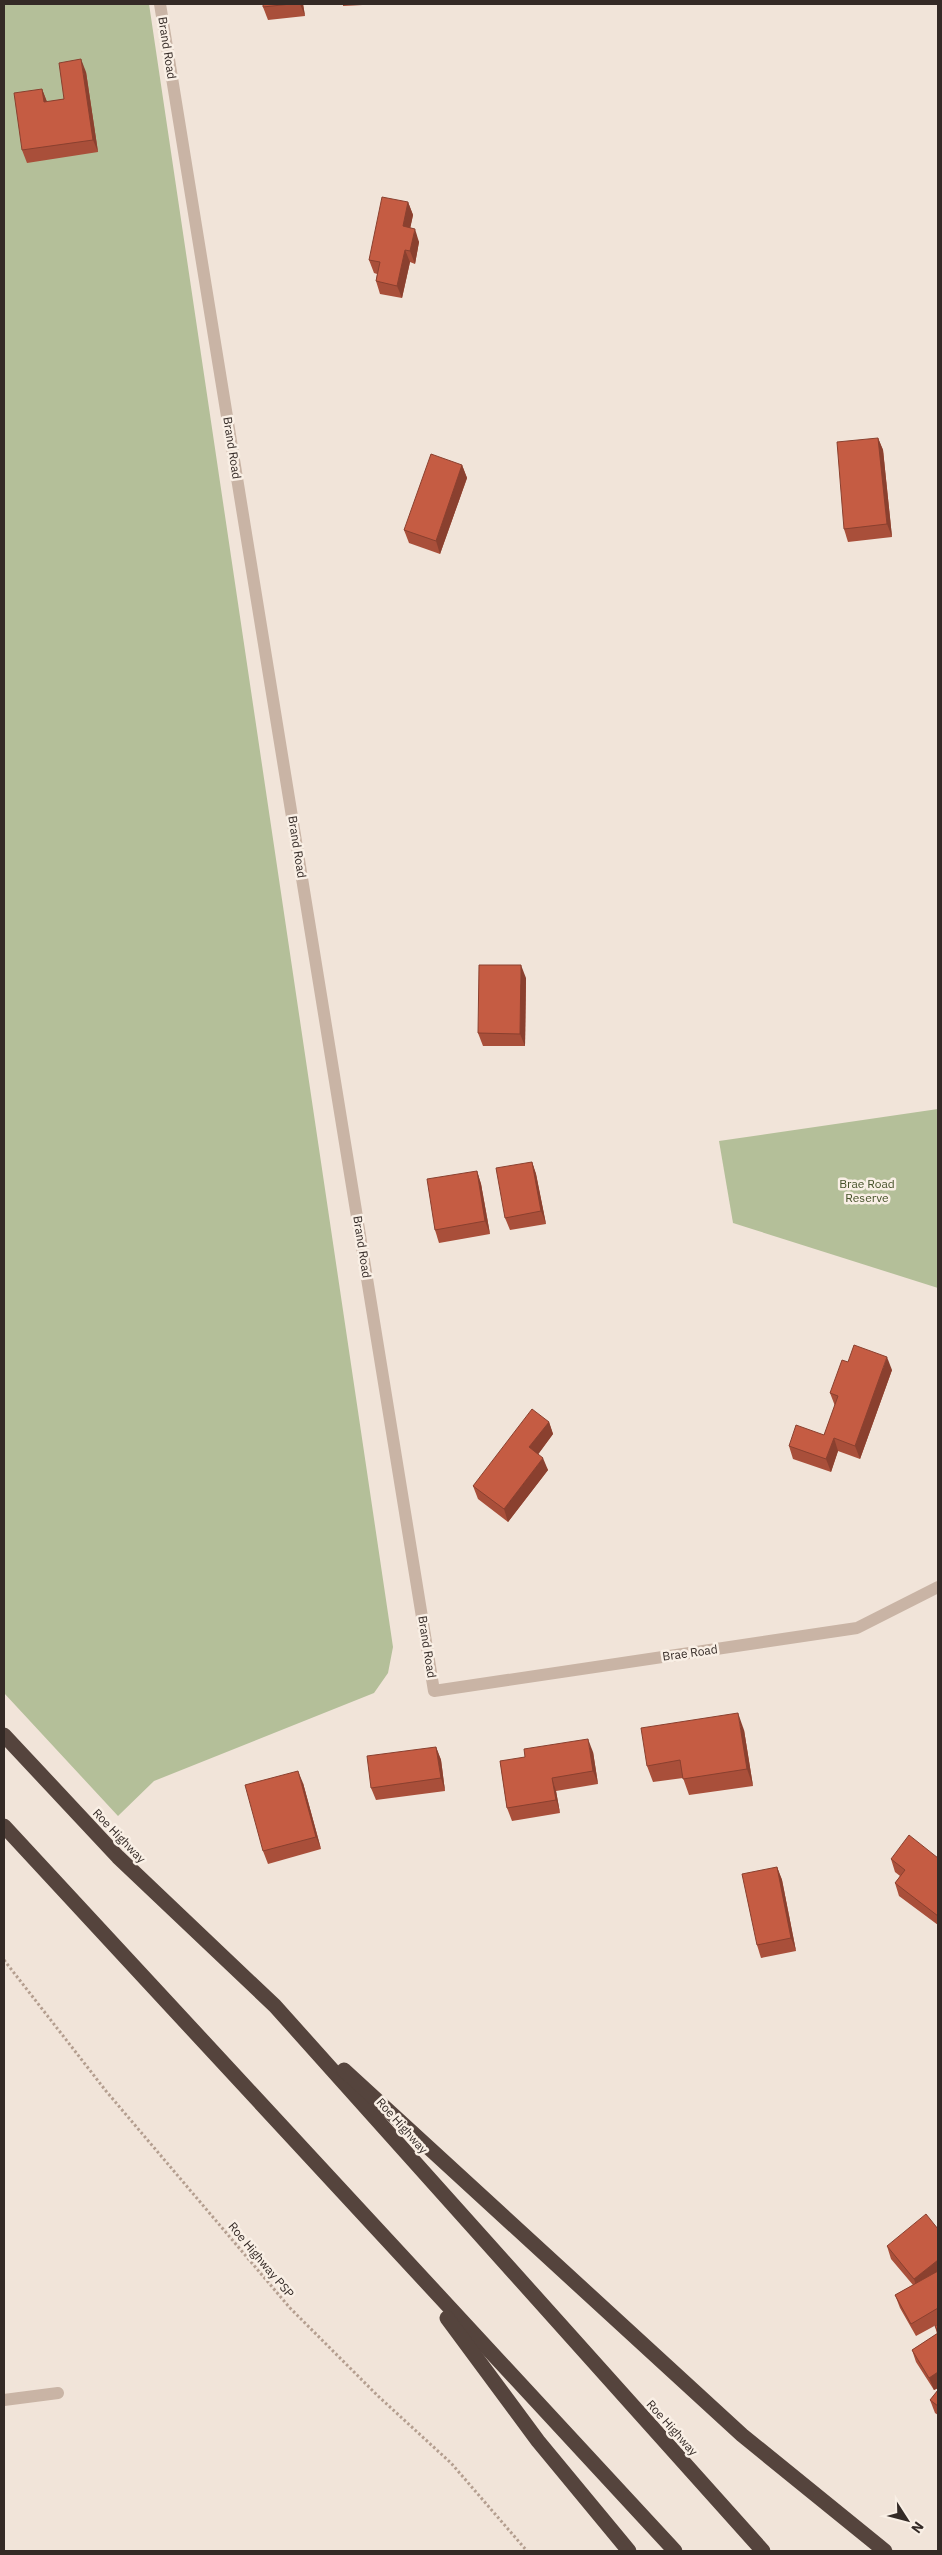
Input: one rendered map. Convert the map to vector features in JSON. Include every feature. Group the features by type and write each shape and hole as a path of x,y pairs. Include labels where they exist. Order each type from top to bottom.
{"highway":[{"name":"Roe Highway","path":"4,1735 118,1857 275,2006 764,2551"},
{"path":"4,1826 401,2257 676,2551"},
{"path":"275,2006 742,2435 885,2551"},
{"path":"401,2257 538,2441 629,2551"}],"street":[{"name":"Brand Road","path":"160,4 434,1691"},
{"name":"Brae Road","path":"434,1691 857,1628 938,1587"},
{"path":"4,2400 58,2393"}],"path":[{"name":"Roe Highway PSP","path":"4,1960 106,2091 290,2308 385,2403 451,2464 527,2551"}],"green space":[{"path":"4,4 149,4 393,1647 388,1673 374,1693 154,1781 118,1816 4,1693"},
{"name":"Brae Road Reserve","path":"938,1109 938,1288 733,1223 719,1141"}],"building":[{"path":"263,4 291,4 263,7"},
{"path":"81,59 93,140 22,150 14,93 42,89 44,102 64,99 59,63"},
{"path":"382,197 408,202 403,226 415,229 410,251 405,250 397,286 376,281 380,262 369,260"},
{"path":"878,438 887,524 844,529 837,442"},
{"path":"431,454 462,465 436,541 404,530"},
{"path":"479,965 521,965 520,1034 478,1033"},
{"path":"532,1162 541,1211 505,1218 496,1168"},
{"path":"477,1171 485,1221 435,1230 427,1179"},
{"path":"854,1345 887,1357 855,1446 834,1438 826,1459 789,1446 796,1425 824,1435 838,1396 830,1393 842,1360 848,1362"},
{"path":"532,1409 549,1422 529,1447 543,1458 504,1509 473,1486"},
{"path":"738,1713 747,1769 683,1779 680,1760 647,1766 641,1728"},
{"path":"588,1739 593,1771 552,1778 556,1800 507,1808 500,1761 525,1757 524,1749"},
{"path":"436,1747 441,1778 371,1788 367,1756"},
{"path":"298,1771 316,1837 263,1851 245,1785"},
{"path":"909,1835 938,1858 938,1916 895,1883 905,1870 891,1859"},
{"path":"777,1867 791,1938 757,1945 742,1874"},
{"path":"926,2214 938,2229 938,2260 914,2279 887,2246"},
{"path":"938,2271 938,2308 911,2324 895,2295"},
{"path":"938,2333 938,2372 929,2378 912,2350"},
{"path":"938,2390 938,2406 930,2400"}]}
